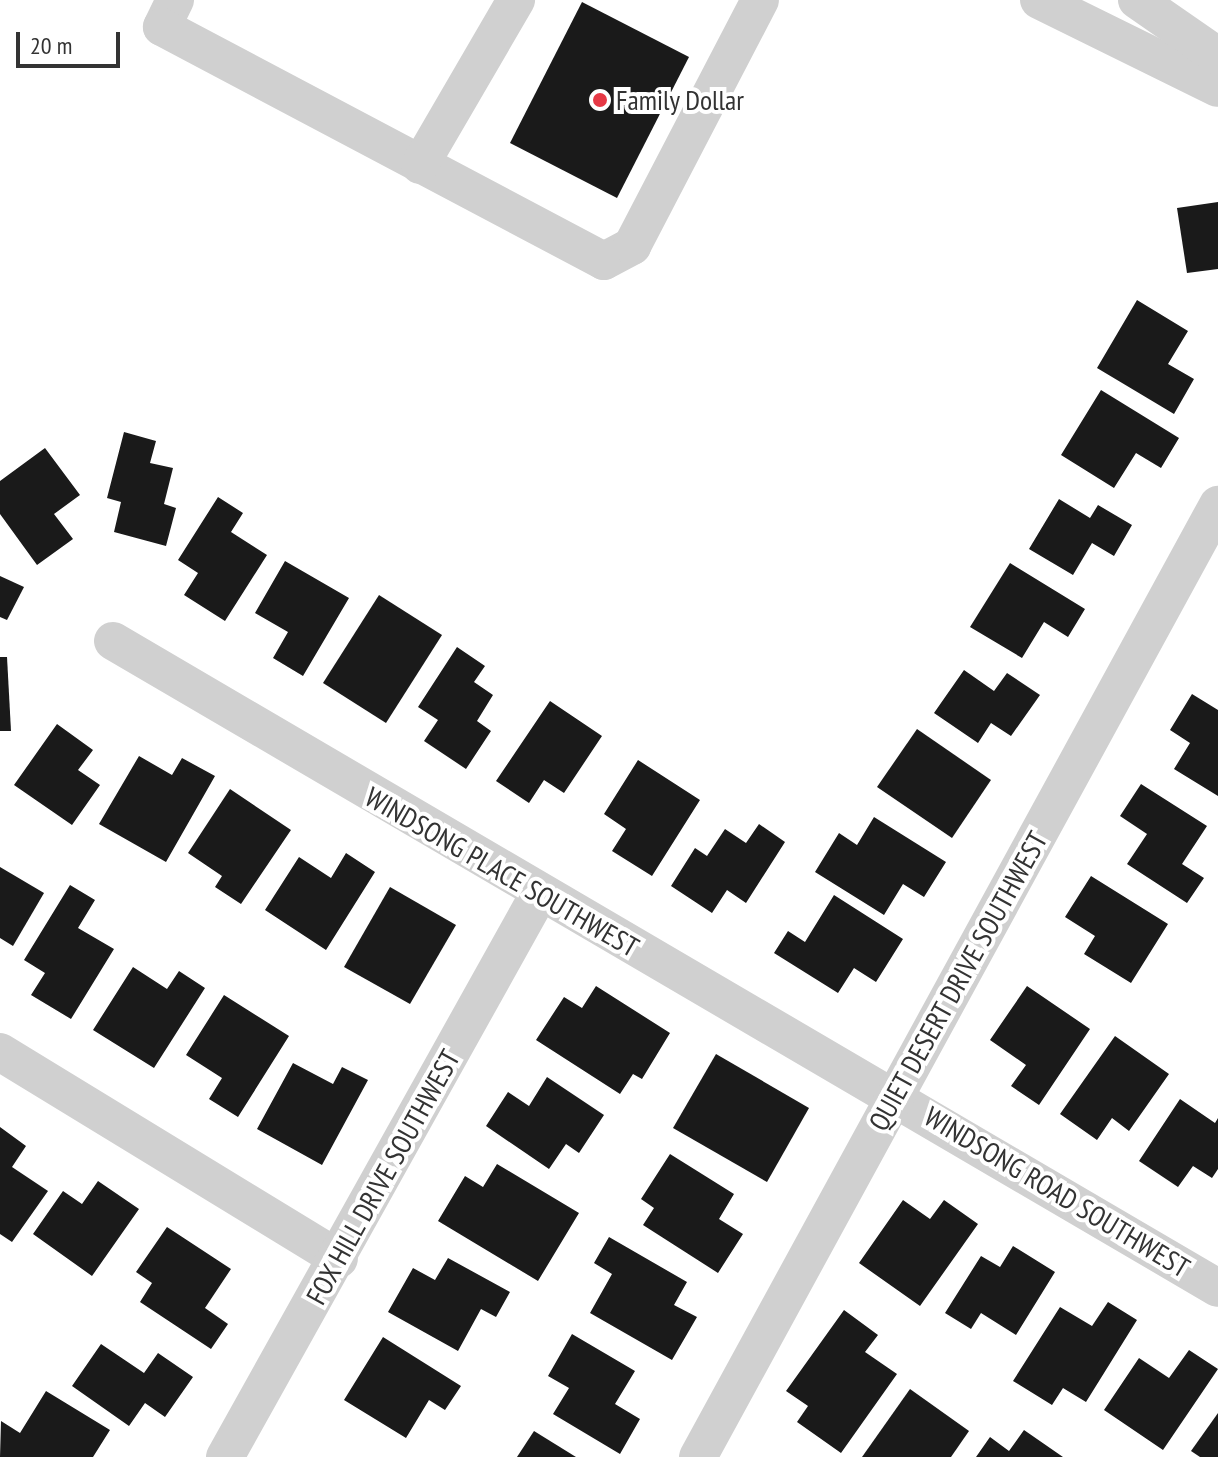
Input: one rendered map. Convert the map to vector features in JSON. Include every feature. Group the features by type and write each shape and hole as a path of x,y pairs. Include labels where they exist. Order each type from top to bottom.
{"street":[{"path":"175,0 162,27 604,261 632,246 760,0"},
{"path":"420,165 516,0"},
{"path":"1039,0 1218,88"},
{"path":"1137,0 1218,56"},
{"name":"QUIET DESERT DRIVE SOUTHWEST","path":"708,1453 896,1097 1218,505"},
{"name":"WINDSONG PLACE SOUTHWEST","path":"113,641 538,896 896,1097"},
{"name":"FOX HILL DRIVE SOUTHWEST","path":"225,1457 339,1259 538,896"},
{"path":"0,1052 339,1259"},
{"name":"WINDSONG ROAD SOUTHWEST","path":"896,1097 1218,1288"}],"building":[{"name":"Family Dollar","path":"582,2 689,57 617,198 510,143"},
{"path":"1218,202 1218,269 1187,273 1177,208"},
{"path":"1137,300 1188,331 1168,364 1194,379 1174,414 1097,368"},
{"path":"1101,390 1179,438 1161,468 1136,453 1114,488 1061,455"},
{"path":"124,432 156,441 150,463 173,468 164,504 176,508 166,546 114,532 121,502 107,498"},
{"path":"45,448 80,495 54,514 73,539 37,565 0,514 0,481"},
{"path":"218,497 243,513 231,532 267,555 225,621 184,595 198,573 178,560"},
{"path":"1059,499 1090,518 1098,505 1132,525 1114,556 1092,543 1073,575 1029,549"},
{"path":"285,561 349,598 303,676 273,658 288,632 255,613"},
{"path":"1010,563 1085,609 1068,637 1044,622 1022,658 970,627"},
{"path":"0,576 24,587 7,620 0,617"},
{"path":"379,595 442,635 386,723 323,683"},
{"path":"457,647 485,666 474,682 493,695 477,721 491,731 466,769 424,741 438,720 418,707"},
{"path":"0,657 7,657 11,731 0,731"},
{"path":"964,670 994,691 1007,673 1040,695 1011,736 991,723 978,743 934,713"},
{"path":"1192,694 1218,710 1218,796 1174,769 1190,743 1170,730"},
{"path":"550,701 602,736 564,793 544,780 529,803 496,781"},
{"path":"57,724 93,750 78,770 100,785 72,825 14,785"},
{"path":"917,729 991,780 952,838 877,787"},
{"path":"139,756 172,775 182,758 215,776 166,862 99,824"},
{"path":"638,760 700,800 652,876 612,851 626,829 604,814"},
{"path":"1141,784 1207,826 1182,864 1204,878 1187,903 1127,864 1147,834 1120,816"},
{"path":"230,789 291,830 241,904 215,887 222,876 188,853"},
{"path":"874,817 946,862 924,897 903,884 884,915 815,872 839,833 857,845"},
{"path":"759,824 785,842 746,903 727,890 712,913 671,886 695,848 707,856 725,829 746,843"},
{"path":"346,853 375,872 326,950 265,910 299,857 331,878"},
{"path":"0,867 44,893 13,946 0,938"},
{"path":"1091,876 1168,924 1131,983 1084,954 1095,936 1065,917"},
{"path":"70,885 95,900 78,928 114,949 71,1019 31,995 45,973 24,960"},
{"path":"390,887 456,925 410,1004 344,967"},
{"path":"834,895 903,939 876,982 854,968 838,993 774,953 788,931 805,942"},
{"path":"133,967 167,989 179,971 205,988 154,1068 93,1030"},
{"path":"596,986 670,1033 642,1079 633,1074 620,1094 536,1040 564,997 582,1008"},
{"path":"1027,986 1090,1029 1039,1105 1011,1086 1026,1065 990,1040"},
{"path":"224,995 289,1036 238,1117 209,1099 222,1078 186,1055"},
{"path":"1115,1036 1169,1074 1129,1131 1112,1118 1097,1140 1060,1114"},
{"path":"716,1054 809,1108 767,1182 673,1128"},
{"path":"293,1063 333,1084 342,1067 368,1080 322,1165 257,1129"},
{"path":"547,1077 604,1115 579,1153 566,1144 549,1169 486,1126 508,1092 529,1106"},
{"path":"1180,1099 1215,1123 1218,1118 1218,1169 1212,1178 1193,1166 1178,1187 1139,1161"},
{"path":"0,1127 26,1146 12,1167 48,1191 12,1242 0,1234"},
{"path":"670,1154 734,1194 719,1219 743,1234 718,1273 643,1225 654,1208 641,1199"},
{"path":"497,1164 579,1213 538,1281 438,1221 465,1176 483,1187"},
{"path":"98,1181 139,1209 92,1276 33,1234 63,1191 82,1204"},
{"path":"903,1200 930,1219 944,1200 978,1224 920,1306 859,1263"},
{"path":"167,1227 231,1269 205,1308 228,1324 211,1349 140,1302 152,1283 136,1272"},
{"path":"609,1237 687,1282 674,1305 697,1317 672,1360 590,1313 612,1274 594,1263"},
{"path":"1013,1246 1055,1272 1016,1335 981,1313 971,1329 945,1313 981,1256 1000,1267"},
{"path":"448,1258 510,1292 496,1317 481,1309 458,1351 388,1312 413,1268 435,1280"},
{"path":"1108,1302 1137,1320 1086,1402 1063,1388 1052,1405 1013,1381 1060,1307 1092,1326"},
{"path":"844,1310 878,1335 865,1352 897,1374 841,1453 797,1422 808,1406 786,1391"},
{"path":"572,1334 635,1371 615,1404 640,1419 620,1454 553,1414 569,1388 548,1376"},
{"path":"383,1337 461,1386 445,1410 429,1400 406,1438 344,1400"},
{"path":"101,1344 144,1373 158,1353 193,1377 165,1417 145,1403 129,1426 72,1386"},
{"path":"1189,1350 1218,1369 1163,1450 1104,1410 1139,1358 1169,1378"},
{"path":"910,1389 969,1431 951,1457 862,1457"},
{"path":"46,1391 110,1430 93,1457 0,1457 1,1421 20,1433"},
{"path":"1218,1413 1218,1457 1200,1457 1191,1451"},
{"path":"1024,1430 1063,1457 976,1457 990,1437 1009,1451"},
{"path":"534,1431 576,1457 517,1457"}],"place":[{"name":"Family Dollar","path":"600,100"}]}
